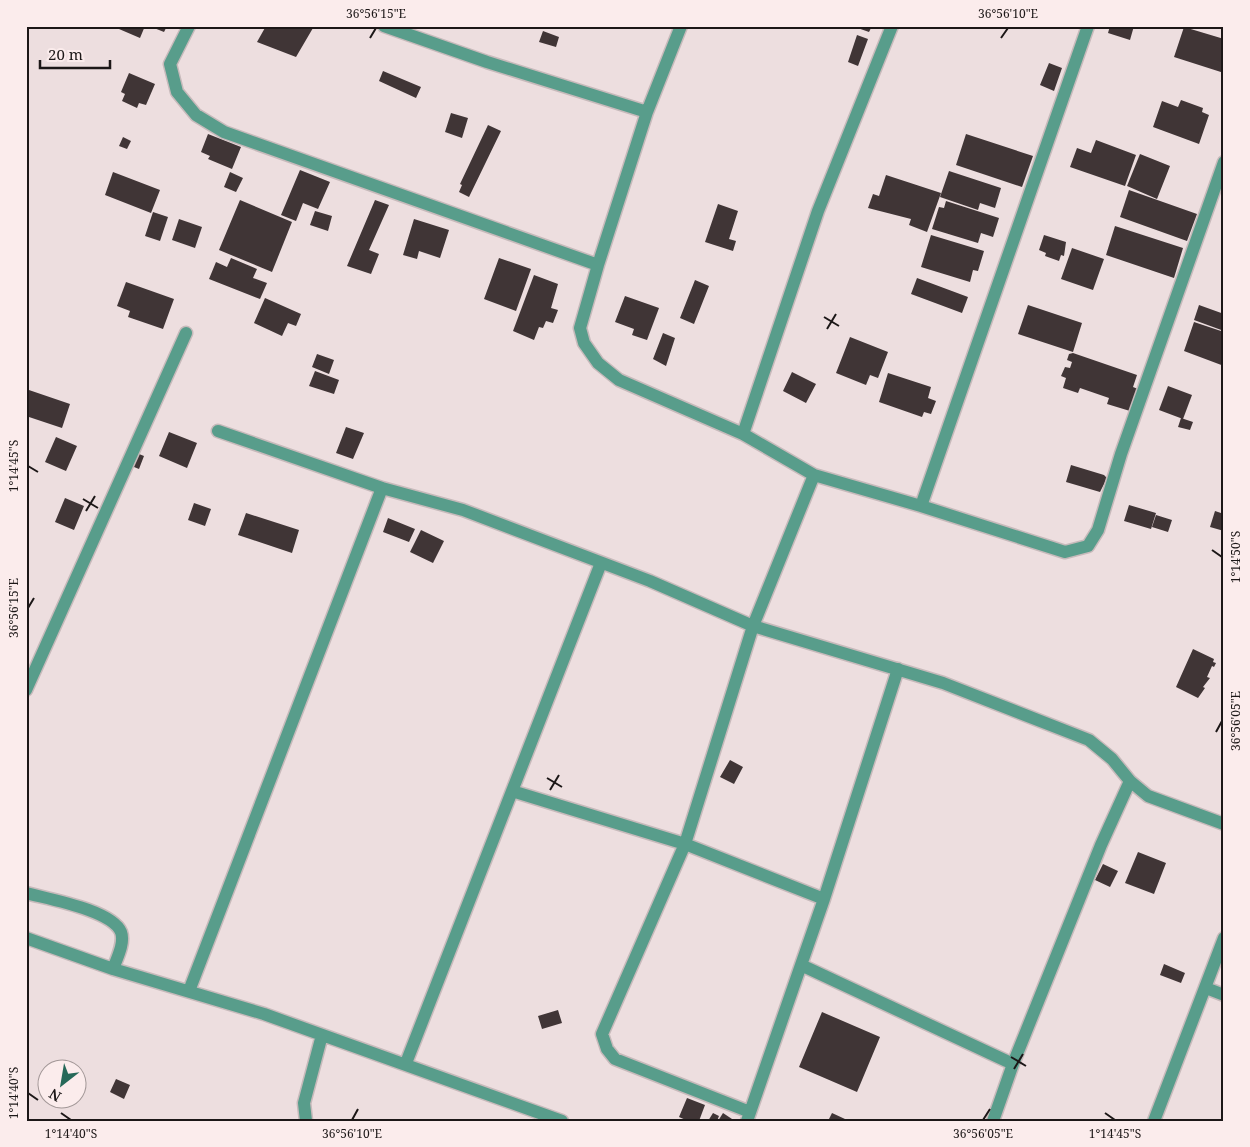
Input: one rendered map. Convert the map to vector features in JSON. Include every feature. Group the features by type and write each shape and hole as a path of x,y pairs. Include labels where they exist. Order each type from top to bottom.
{"street":[{"path":"189,26 170,64 176,92 196,114 224,132 598,265"},
{"path":"384,26 487,62 647,112"},
{"path":"681,26 647,112 580,328 584,343 598,363 620,380 743,434 814,475 921,506 1065,552 1088,546 1098,530 1121,454 1224,162"},
{"path":"743,434 818,212 892,26"},
{"path":"921,506 1088,26"},
{"path":"26,690 186,333"},
{"path":"218,431 382,488 463,510 601,563 754,626 943,683 1089,740 1112,759 1130,781 1148,796 1224,824"},
{"path":"814,475 754,626 684,844 602,1034 607,1049 615,1059 748,1116 824,899 898,669"},
{"path":"189,991 382,488"},
{"path":"406,1063 601,563"},
{"path":"992,1121 1101,845 1130,781"},
{"path":"512,791 684,844 824,899"},
{"path":"26,893 96,912 112,922 121,931 122,945 113,969"},
{"path":"26,938 113,969 189,991 406,1063 562,1121"},
{"path":"1154,1121 1224,938"},
{"path":"801,965 1013,1064"},
{"path":"1206,988 1224,995"},
{"path":"306,1121 304,1103 322,1035"}],"building":[{"path":"112,26 145,26 140,38"},
{"path":"155,26 167,26 164,32 154,28"},
{"path":"266,26 307,26 313,28 296,57 257,42"},
{"path":"852,26 872,26 869,32"},
{"path":"1110,26 1134,26 1130,40 1108,33"},
{"path":"1184,27 1224,39 1224,73 1174,57"},
{"path":"543,31 559,37 556,47 539,42"},
{"path":"857,35 868,39 858,66 848,62"},
{"path":"1049,63 1062,68 1054,91 1040,85"},
{"path":"383,71 421,87 416,98 379,81"},
{"path":"129,73 155,84 146,105 139,103 137,108 122,101 125,94 121,92"},
{"path":"1181,100 1203,108 1202,112 1209,115 1199,144 1153,127 1162,101 1178,107"},
{"path":"451,113 468,118 462,138 445,132"},
{"path":"488,125 501,131 469,197 459,192 462,185 460,184"},
{"path":"208,134 241,147 232,169 208,159 210,156 201,152"},
{"path":"966,134 1033,156 1022,187 956,165"},
{"path":"123,137 131,141 127,149 119,146"},
{"path":"1096,140 1136,155 1125,186 1070,167 1077,148 1091,153"},
{"path":"1140,154 1170,166 1157,199 1127,186"},
{"path":"300,170 330,182 318,209 303,203 296,221 281,215"},
{"path":"949,171 1001,188 995,208 980,203 978,210 940,197"},
{"path":"113,172 160,190 151,213 105,195"},
{"path":"230,172 243,178 236,192 224,187"},
{"path":"886,175 941,193 927,232 909,225 911,219 868,208 873,194 879,196"},
{"path":"1129,190 1197,214 1187,241 1120,217"},
{"path":"240,200 292,222 272,272 219,250"},
{"path":"375,200 389,205 369,250 379,254 371,274 347,266"},
{"path":"946,201 999,218 993,237 981,233 978,243 932,229 939,207 944,208"},
{"path":"718,204 738,211 729,239 736,241 733,251 705,242"},
{"path":"315,211 332,216 328,231 310,225"},
{"path":"153,212 168,217 160,241 145,236"},
{"path":"179,219 202,227 195,248 172,240"},
{"path":"414,219 449,230 440,258 419,251 417,259 403,255"},
{"path":"1115,226 1183,248 1174,278 1106,255"},
{"path":"931,235 984,251 978,271 973,270 970,282 921,267"},
{"path":"1044,235 1066,242 1064,256 1061,255 1059,261 1045,256 1046,253 1039,250"},
{"path":"1072,248 1104,259 1093,290 1061,279"},
{"path":"231,258 257,269 253,278 267,283 260,299 209,279 216,262 227,267"},
{"path":"499,258 531,269 516,311 484,299"},
{"path":"534,275 558,284 551,308 558,310 553,323 546,321 543,328 539,327 534,340 513,331"},
{"path":"917,278 968,297 962,313 911,294"},
{"path":"695,280 709,286 694,324 680,318"},
{"path":"126,282 174,299 163,329 128,317 130,311 117,306"},
{"path":"625,296 659,308 647,340 632,335 634,329 615,322"},
{"path":"265,298 301,314 296,326 288,323 282,336 254,323"},
{"path":"1028,305 1082,323 1073,352 1018,334"},
{"path":"1199,305 1224,314 1224,331 1194,320"},
{"path":"1194,322 1224,332 1224,366 1184,351"},
{"path":"663,333 675,338 666,366 653,359"},
{"path":"850,337 888,352 878,378 870,375 866,385 836,373"},
{"path":"1073,353 1137,375 1133,387 1138,389 1130,411 1107,404 1109,398 1080,388 1078,393 1063,388 1066,378 1061,376 1065,367 1070,368 1072,362 1067,360 1069,354"},
{"path":"317,354 334,360 329,374 312,367"},
{"path":"315,371 339,380 334,394 309,386"},
{"path":"792,372 816,384 806,403 783,391"},
{"path":"888,373 931,387 928,398 936,401 931,414 924,412 922,417 879,402"},
{"path":"1168,386 1192,395 1183,419 1159,410"},
{"path":"26,389 70,404 62,428 26,416"},
{"path":"1181,418 1193,422 1190,430 1178,427"},
{"path":"346,427 364,433 353,459 336,453"},
{"path":"169,432 197,443 187,468 159,456"},
{"path":"56,437 77,446 66,471 45,462"},
{"path":"134,452 144,456 139,469 129,465"},
{"path":"1071,465 1104,475 1107,478 1100,492 1066,482"},
{"path":"65,498 84,506 74,530 55,522"},
{"path":"194,503 211,509 205,526 188,520"},
{"path":"1129,505 1156,513 1151,529 1124,521"},
{"path":"1215,511 1224,514 1224,531 1210,527"},
{"path":"246,513 299,530 292,553 238,535"},
{"path":"1156,515 1172,520 1168,532 1152,527"},
{"path":"388,518 415,529 409,542 383,532"},
{"path":"421,530 444,541 433,563 410,552"},
{"path":"1193,649 1214,659 1213,662 1216,663 1214,667 1212,666 1207,677 1210,678 1198,698 1176,687"},
{"path":"730,760 743,767 734,784 720,777"},
{"path":"1138,852 1166,863 1154,894 1125,883"},
{"path":"1103,864 1118,871 1110,887 1095,880"},
{"path":"1164,964 1185,973 1181,983 1160,975"},
{"path":"558,1010 562,1023 542,1029 538,1016"},
{"path":"822,1012 880,1037 857,1092 799,1067"},
{"path":"116,1079 130,1085 124,1099 110,1092"},
{"path":"687,1098 705,1105 699,1121 688,1121 679,1117"},
{"path":"713,1113 719,1116 717,1121 708,1121"},
{"path":"723,1113 735,1121 718,1121"},
{"path":"832,1113 845,1119 844,1121 828,1121"}]}
